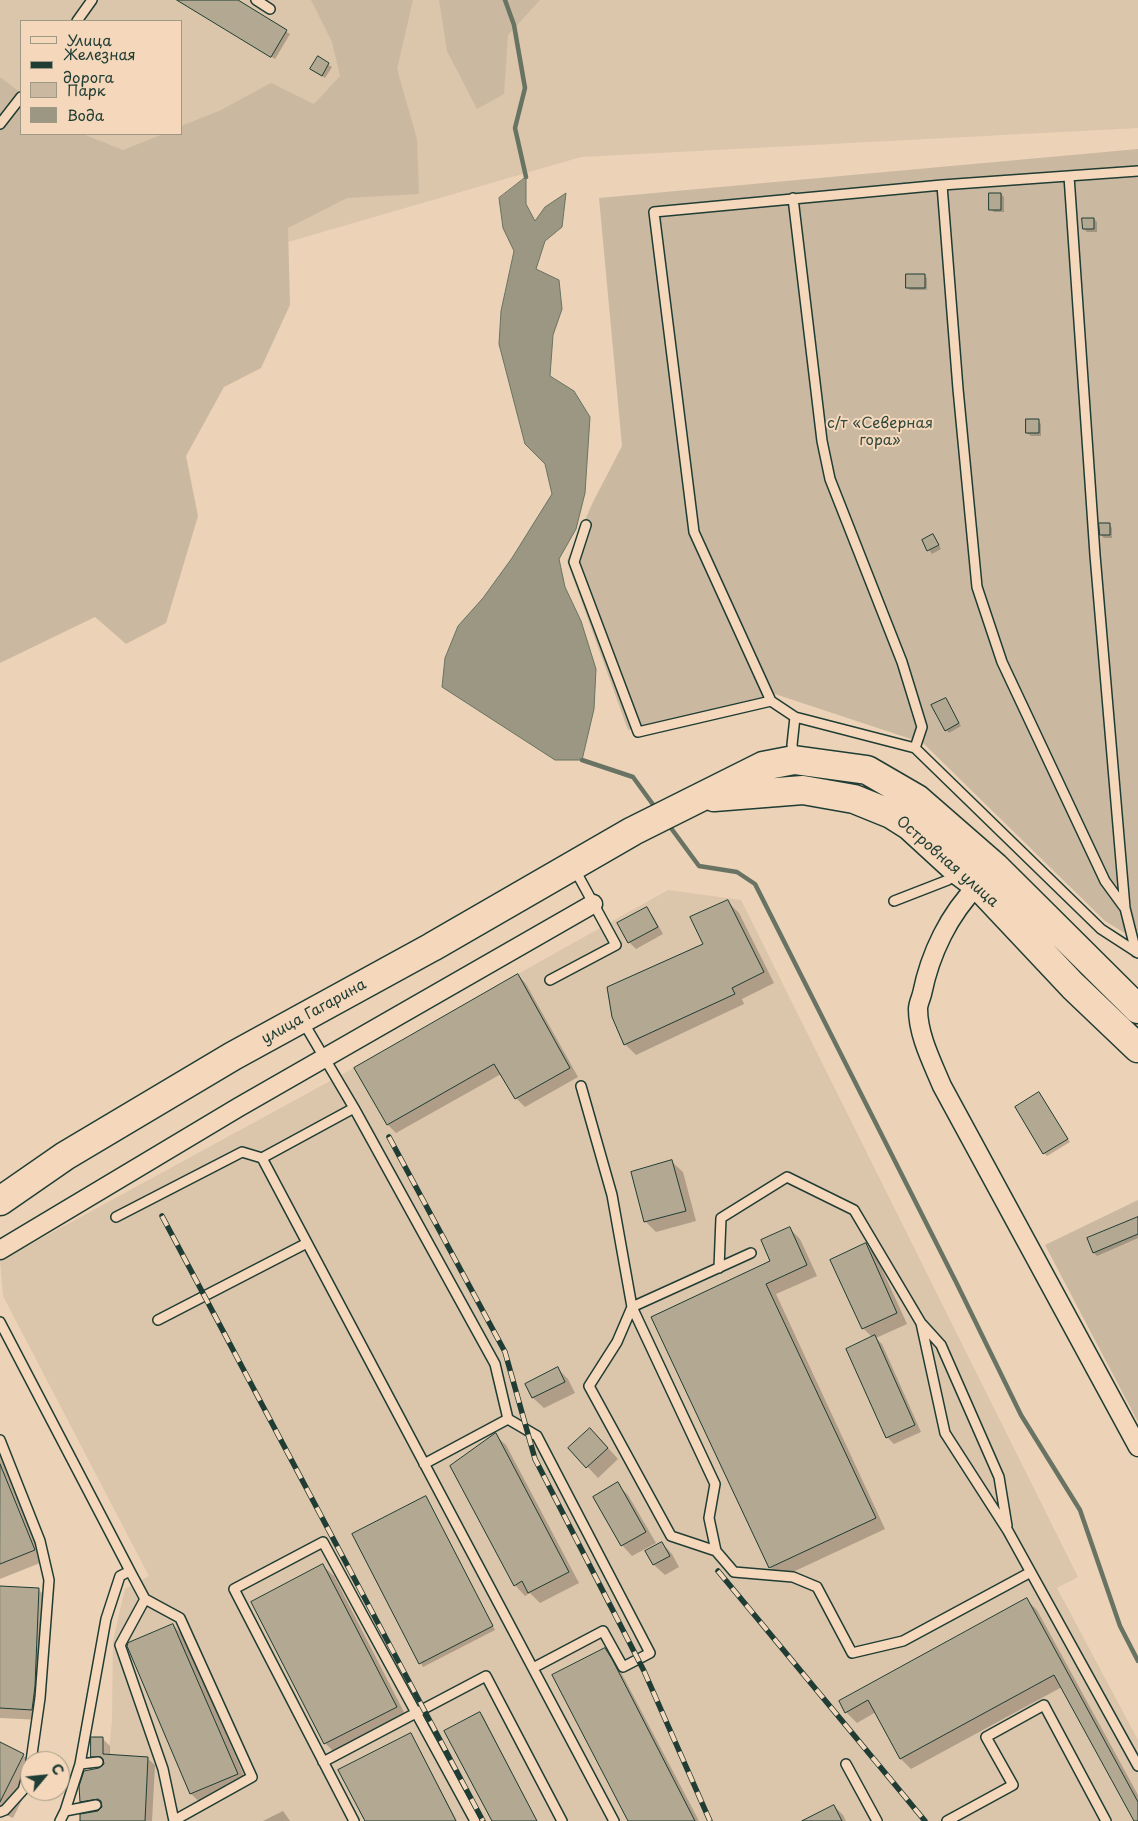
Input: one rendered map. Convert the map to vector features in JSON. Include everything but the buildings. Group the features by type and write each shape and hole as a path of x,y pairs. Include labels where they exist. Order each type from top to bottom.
{"main road":[{"name":"Островная улица","path":"703,798 763,766 794,760 867,770 917,799 995,867 1138,1009"},
{"name":"Островная улица","path":"703,798 803,790 854,799 891,814 910,826 968,878 1079,992 1138,1048"},
{"name":"улица Гагарина","path":"0,1201 64,1156 233,1056 432,948 633,831 703,798"}],"street":[{"path":"968,878 967,896 944,932 926,974 918,1008 922,1038 942,1086 1138,1447"},
{"path":"0,1250 230,1112 593,904"}],"lane":[{"path":"78,20 92,0"},
{"path":"256,0 270,9"},
{"path":"0,124 20,98"},
{"path":"1137,952 1101,929 915,748 795,716 771,702 694,532 654,212 942,185 1138,171"},
{"path":"1069,176 1094,554 1125,908 1137,952"},
{"path":"942,185 958,389 977,587 1002,662 1105,881 1125,908"},
{"path":"794,198 822,441 830,478 902,662 922,727 915,748"},
{"path":"586,525 574,562 638,732 771,702"},
{"path":"794,760 792,745 795,716"},
{"path":"550,980 616,945 572,866"},
{"path":"894,901 948,880 968,878"},
{"path":"301,1019 354,1108 495,1364 508,1419 537,1436 650,1653 623,1667 603,1630 533,1668"},
{"path":"581,1086 612,1195 632,1307 716,1484 709,1518 716,1552"},
{"path":"116,1217 242,1152 262,1158 354,1108"},
{"path":"262,1158 614,1821"},
{"path":"718,1268 721,1218 787,1177 854,1210 921,1323 941,1345 999,1477 1008,1531"},
{"path":"158,1320 307,1243"},
{"path":"750,1253 632,1307 617,1342 589,1386 671,1536 716,1552 734,1572 793,1577 817,1587 852,1653 902,1641 1029,1573"},
{"path":"0,1322 145,1599 180,1618 252,1777 174,1820 163,1769 120,1645 145,1599"},
{"path":"921,1323 945,1433 1008,1531 1029,1573 1138,1766"},
{"path":"424,1464 508,1419"},
{"path":"0,1440 40,1541 49,1580 40,1698 32,1751"},
{"path":"354,1821 234,1589 323,1542 475,1821"},
{"path":"60,1821 80,1764 106,1619 120,1576 130,1571"},
{"path":"323,1762 486,1676 562,1821"},
{"path":"947,1821 1013,1785 986,1736 1044,1705 1106,1821"},
{"path":"80,1764 98,1762"},
{"path":"846,1764 877,1821"},
{"path":"0,1812 5,1810 20,1793"},
{"path":"65,1811 96,1805"}],"shaded area":[{"path":"0,0 1138,0 1138,128 581,157 243,255 0,618"},
{"path":"668,890 741,900 1078,1577 1057,1588 1138,1740 1138,1821 102,1821 112,1721 113,1641 125,1589 149,1576 3,1296 0,1261 354,1068"}],"green space":[{"path":"311,0 413,0 397,69 417,139 419,194 347,198 288,228 290,305 261,368 224,387 186,456 198,516 166,623 126,644 95,617 0,663 0,77 20,92 20,135 86,135 123,150 160,135 182,135 182,126 219,111 271,83 314,104 340,76 332,42"},
{"path":"439,0 540,0 508,35 504,94 477,109 447,51"},
{"name":"с/т «Северная гора»","path":"1138,149 1138,941 1105,921 923,743 775,694 628,730 567,561 593,502 622,446 599,198"},
{"path":"1138,1200 1138,1422 1045,1245"}],"water":[{"path":"526,177 526,204 535,221 545,207 566,193 562,227 545,241 536,269 559,280 562,309 553,335 550,376 574,391 590,417 585,493 576,529 559,559 565,587 581,621 596,669 594,709 582,760 555,760 442,687 445,658 458,626 483,598 512,558 552,494 545,464 525,444 499,344 501,311 514,251 503,228 499,198"}],"waterway":[{"path":"505,0 514,25 525,88 515,128 526,177"},
{"path":"582,760 633,777 657,810"},
{"path":"668,824 699,866 737,872 755,884 1021,1415 1080,1510 1120,1626 1138,1661"}],"railway":[{"path":"389,1137 505,1352 535,1459 644,1671 710,1821"},
{"path":"162,1216 483,1821"},
{"path":"718,1571 925,1821"}]}
